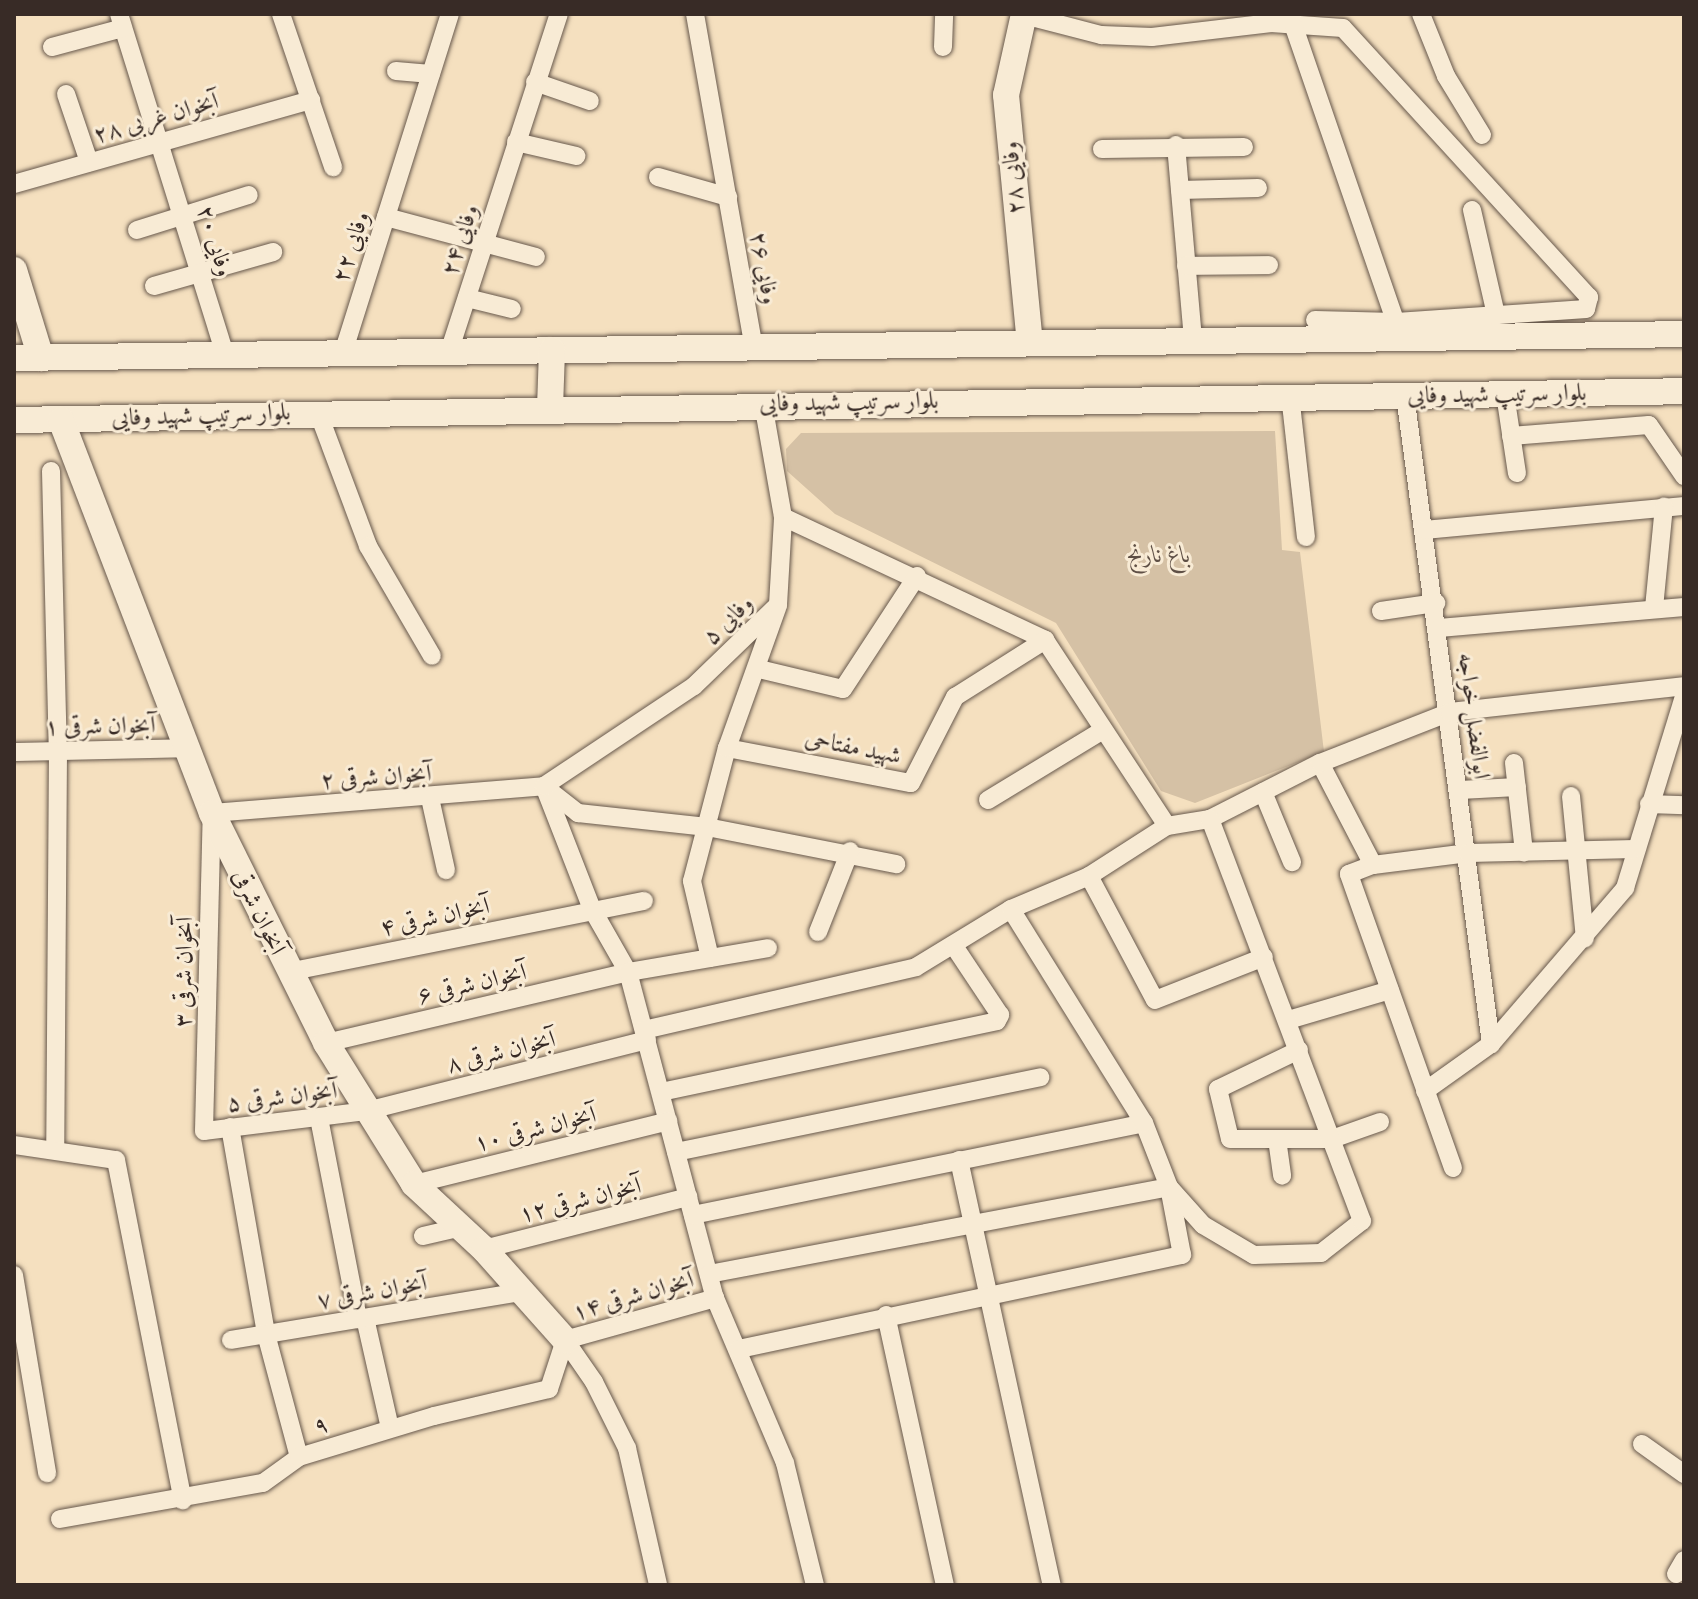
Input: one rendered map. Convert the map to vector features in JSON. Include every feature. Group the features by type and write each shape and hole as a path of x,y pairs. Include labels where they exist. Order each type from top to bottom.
{"main road":[{"name":"وفایی ۲۸","path":"1024,14 1006,95 1030,343"},
{"path":"14,270 41,358"},
{"path":"14,358 1193,341 1399,330 1684,334"},
{"path":"550,408 552,350"},
{"name":"بلوار سرتیپ شهید وفایی","path":"14,420 763,404 1684,391"},
{"name":"آبخوان شرقی","path":"61,420 212,813 288,972 326,1043 414,1184 484,1249 565,1340"}],"street":[{"path":"281,14 333,167"},
{"name":"وفایی ۲۲","path":"343,353 450,14"},
{"name":"وفایی ۲۴","path":"449,352 559,14"},
{"name":"وفایی ۲۶","path":"695,14 754,348"},
{"path":"943,47 944,14"},
{"path":"1024,14 1101,35 1152,37 1271,23 1343,28 1589,297 1586,309 1496,315 1399,330 1315,320"},
{"path":"1421,14 1446,76 1482,135"},
{"path":"52,47 121,21"},
{"name":"وفایی ۲۰","path":"121,21 225,355"},
{"path":"1294,27 1399,330"},
{"path":"396,71 431,74"},
{"path":"535,82 590,101"},
{"path":"66,94 89,162"},
{"name":"آبخوان غربی ۲۸","path":"14,184 311,100"},
{"path":"516,142 576,156"},
{"path":"1176,145 1193,341"},
{"path":"1102,149 1176,145 1244,147"},
{"path":"658,177 728,197"},
{"path":"1180,190 1258,188"},
{"path":"137,230 249,195"},
{"path":"1472,210 1496,315"},
{"path":"386,217 536,257"},
{"path":"154,286 273,252"},
{"path":"1186,266 1269,265"},
{"path":"467,298 512,309"},
{"path":"1505,394 1517,473"},
{"path":"1290,395 1306,537"},
{"name":"ابوالفضل خواجه","path":"1405,395 1436,603 1491,1044"},
{"name":"وفایی ۵","path":"544,786 694,686 778,605 783,517 763,404"},
{"path":"318,412 368,546 432,656"},
{"path":"1511,436 1649,425 1684,476"},
{"path":"51,471 58,751 55,1150"},
{"path":"1654,608 1664,506"},
{"path":"1425,530 1684,506"},
{"path":"783,517 917,576 1045,640 1167,826 1210,819 1320,763 1450,712 1684,686"},
{"path":"759,669 843,689 917,576"},
{"path":"1381,611 1436,603"},
{"path":"710,958 692,881 727,748 759,669 778,605"},
{"path":"1439,628 1684,607"},
{"name":"شهید مفتاحی","path":"727,748 911,783 955,697 1045,640"},
{"path":"1425,1091 1491,1044 1625,888 1684,696"},
{"path":"988,800 1103,730"},
{"name":"آبخوان شرقی ۱","path":"14,752 186,748"},
{"path":"1320,763 1373,865"},
{"path":"1514,763 1524,852"},
{"path":"544,786 578,813 707,827 850,851 896,864"},
{"path":"544,786 592,909 628,972 715,1298 785,1463 815,1585"},
{"name":"آبخوان شرقی ۲","path":"212,813 430,798 544,786"},
{"path":"1460,790 1517,787"},
{"path":"1263,792 1292,862"},
{"path":"1571,796 1585,938"},
{"path":"430,798 446,870"},
{"path":"1649,804 1684,805"},
{"name":"آبخوان شرقی ۳","path":"204,1131 212,813"},
{"path":"1169,1187 1203,1225 1254,1255 1321,1253 1362,1221 1210,819"},
{"name":"آبخوان شرقی ۸","path":"367,1111 646,1035 901,971 954,946 1011,909 1089,876 1167,826"},
{"path":"1453,1168 1349,874 1373,865 1468,853 1636,849"},
{"path":"818,932 850,851"},
{"path":"1089,876 1155,1000 1264,957"},
{"name":"آبخوان شرقی ۴","path":"288,972 644,901"},
{"path":"739,1349 886,1315 1182,1255 1169,1187 1144,1123 1011,909"},
{"path":"661,1092 997,1021 1000,1015 954,946"},
{"name":"آبخوان شرقی ۶","path":"326,1043 628,972 768,948"},
{"path":"1288,1020 1390,990"},
{"path":"1299,1050 1218,1089 1230,1139 1332,1139 1380,1122"},
{"path":"676,1152 1040,1077"},
{"name":"آبخوان شرقی ۵","path":"204,1131 367,1111"},
{"path":"319,1118 362,1318 390,1428"},
{"name":"آبخوان شرقی ۱۰","path":"414,1184 668,1121"},
{"name":"آبخوان شرقی ۱۲","path":"484,1249 690,1206 959,1160 1144,1123"},
{"path":"230,1127 266,1334 299,1457"},
{"path":"1277,1139 1282,1176"},
{"path":"14,1145 116,1160 183,1500"},
{"path":"959,1160 992,1294 1052,1585"},
{"path":"709,1274 1169,1187"},
{"path":"423,1236 462,1227"},
{"path":"14,1275 47,1473"},
{"name":"آبخوان شرقی ۷","path":"231,1340 520,1292"},
{"name":"آبخوان شرقی ۱۴","path":"565,1340 715,1298"},
{"path":"886,1315 945,1585"},
{"path":"565,1340 594,1382 627,1448 658,1585"},
{"name":"۹","path":"60,1519 183,1500 263,1483 299,1457 390,1428 549,1389 565,1340"},
{"path":"1642,1444 1684,1474"}],"green space":[{"name":"باغ نارنج","path":"1275,431 1282,550 1300,552 1324,752 1195,803 1161,791 1056,623 835,514 787,471 786,449 801,433"}]}
